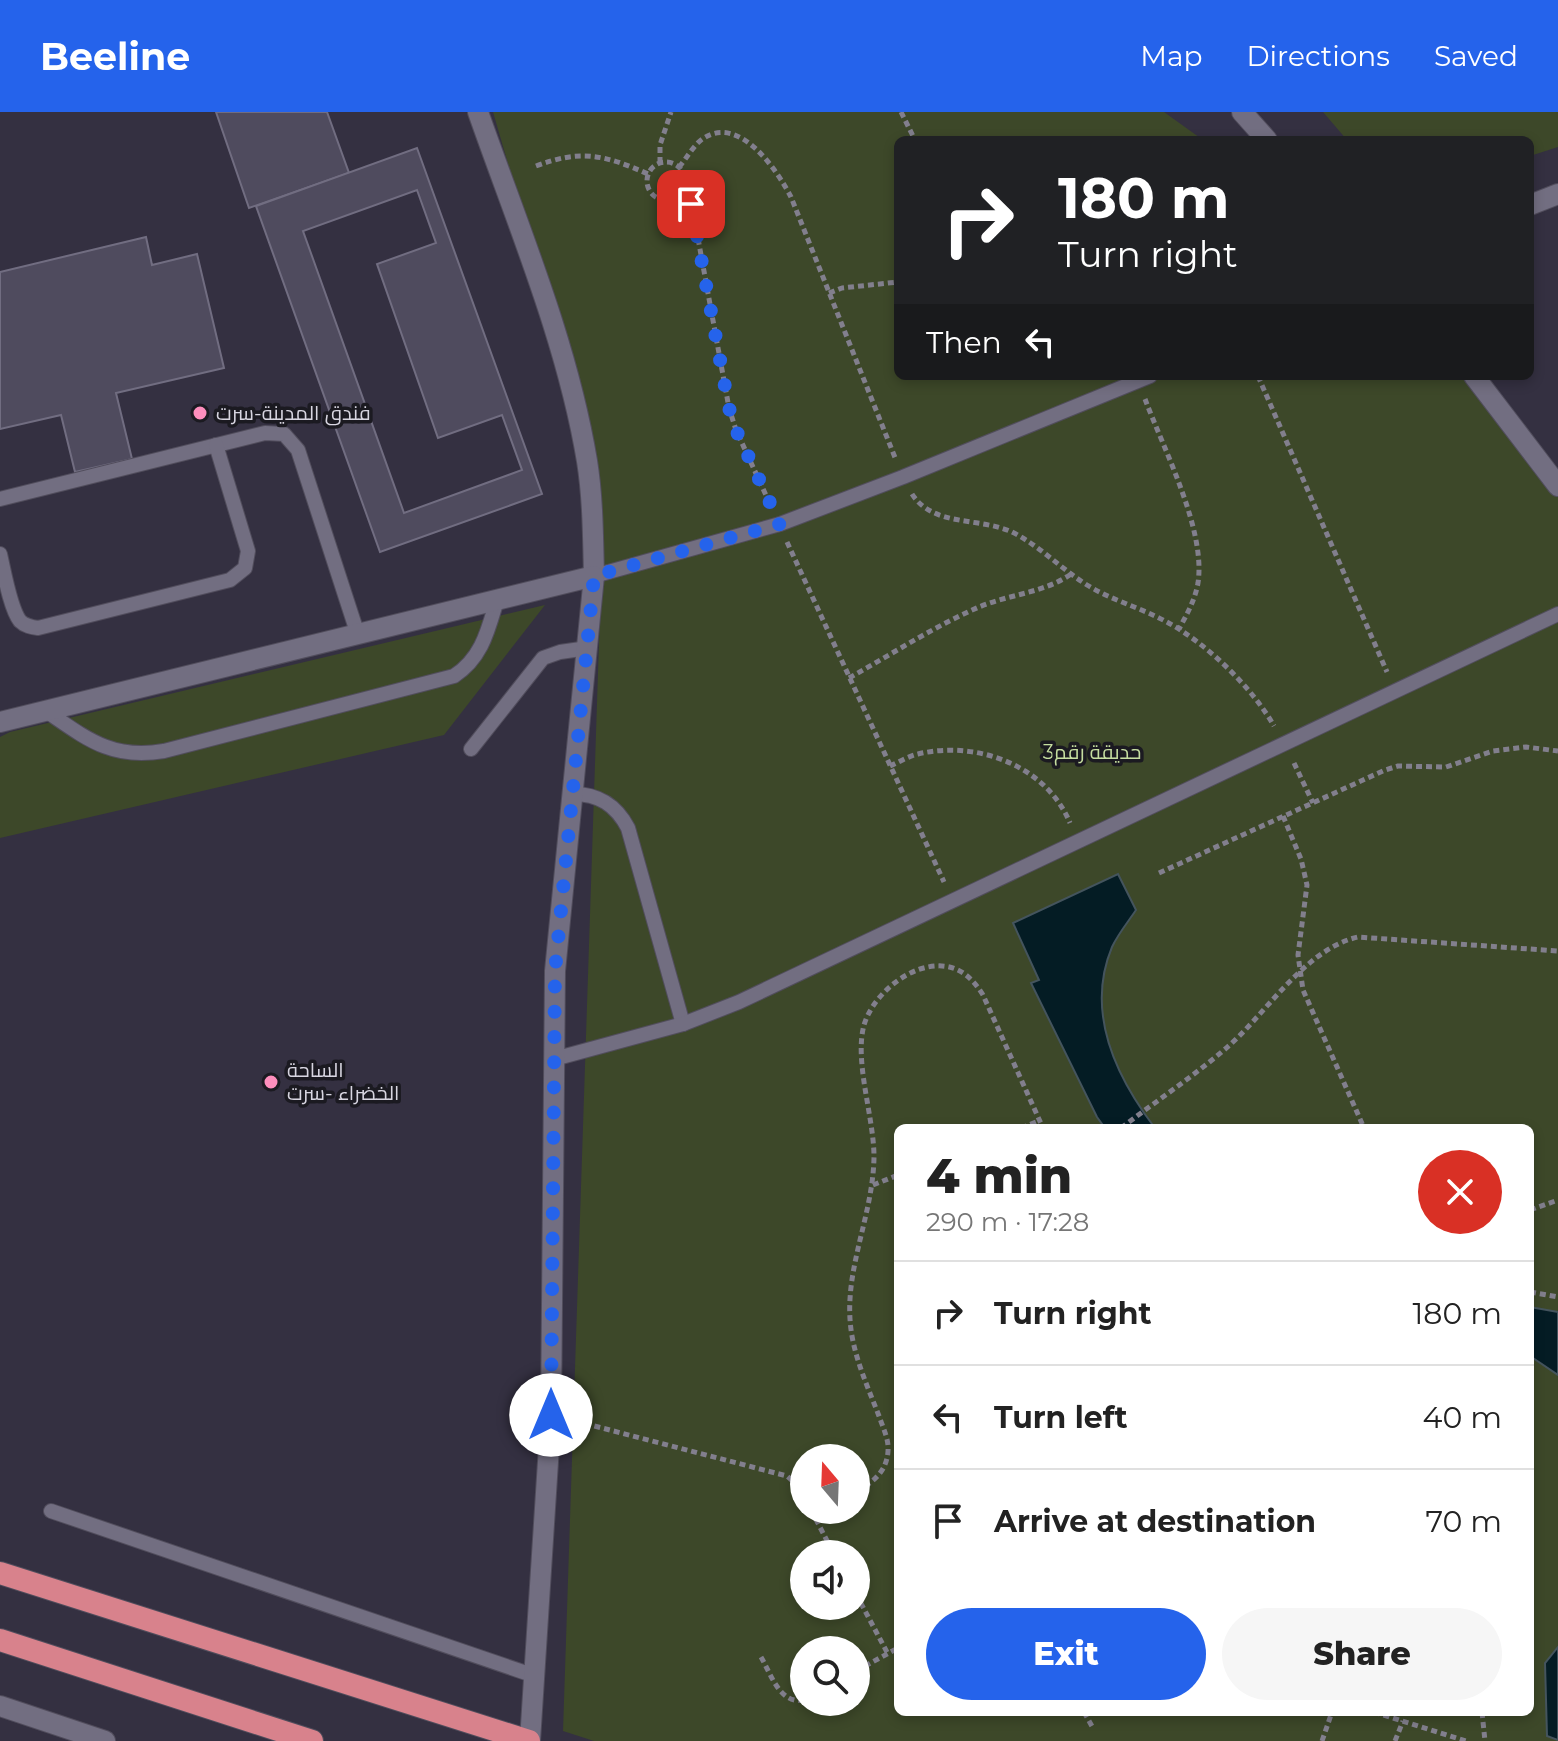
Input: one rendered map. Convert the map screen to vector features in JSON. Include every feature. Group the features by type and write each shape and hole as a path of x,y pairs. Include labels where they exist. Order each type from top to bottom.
{"highway":[{"path":"0,1573 529,1741"},
{"path":"0,1640 312,1741"}],"street":[{"path":"478,112 542,294 569,385 587,461 594,576 555,971 551,1415 529,1741"},
{"path":"1242,112 1263,136"},
{"path":"1534,203 1558,194"},
{"path":"1477,380 1558,486"},
{"path":"0,722 594,576"},
{"path":"0,1706 105,1741"}],"lane":[{"path":"594,576 780,524 1142,380"},
{"path":"0,499 216,445 274,432 284,434 295,443 358,635"},
{"path":"0,554 16,613 23,624 38,628 230,580 245,568 248,551 216,445"},
{"path":"46,711 87,739 116,752 148,754 164,751 454,676 480,652 497,600"},
{"path":"554,1059 683,1024 739,1002 1558,614"},
{"path":"471,749 543,658 588,648"},
{"path":"573,794 604,800 628,828 683,1024"},
{"path":"51,1511 535,1676"}],"path":[{"path":"660,163 660,145 671,112"},
{"path":"901,112 913,136"},
{"path":"536,166 575,155 596,155 648,174"},
{"path":"660,163 679,167 684,175 685,184 681,193 674,198 656,198 650,192 648,174 660,163"},
{"path":"681,193 693,211 736,430 953,902"},
{"path":"829,293 842,288 894,282"},
{"path":"1144,380 1199,549 1198,585 1179,629"},
{"path":"1260,380 1395,691"},
{"path":"849,678 976,609 1050,586 1071,574"},
{"path":"1159,873 1398,766 1446,767 1493,751 1526,747 1558,751"},
{"path":"890,766 916,754 945,750 975,751 1002,759 1028,773 1050,792 1067,815 1079,842"},
{"path":"1283,816 1301,859 1307,885 1298,955 1300,973 1309,1008 1362,1124"},
{"path":"1126,1124 1227,1048 1300,973 1332,946 1358,937 1558,951"},
{"path":"870,1484 885,1465 887,1438 859,1362 849,1314 852,1266 868,1215 873,1185 873,1129 862,1054 864,1023 879,997 893,984 925,967 942,965 959,969 973,979 1041,1124"},
{"path":"1031,1124 1039,1121"},
{"path":"873,1185 894,1177"},
{"path":"1534,1209 1558,1200"},
{"path":"1534,1293 1558,1297"},
{"path":"551,1415 781,1474 790,1479"},
{"path":"870,1620 888,1654"},
{"path":"870,1664 894,1650"},
{"path":"761,1657 785,1698 790,1700"},
{"path":"1086,1716 1093,1728"},
{"path":"1322,1741 1331,1716"},
{"path":"1387,1716 1466,1741"},
{"path":"1482,1716 1485,1741"},
{"path":"1395,1741 1403,1721"}],"green space":[{"name":"حديقة رقم3","path":"493,112 1164,112 1197,136 894,136 894,380 1477,380 1558,486 1558,1741 594,1741 563,1731 602,552 550,308"},
{"path":"1323,112 1558,112 1558,147 1534,155 1534,136 1344,136"},
{"path":"545,605 444,735 0,838 0,737 10,732"}],"water":[{"path":"1118,874 1136,910 1114,942 1104,971 1103,1019 1117,1065 1152,1124 1102,1124 1097,1117 1031,983 1039,980 1013,923"},
{"path":"1534,1308 1558,1312 1558,1375 1534,1359"},
{"path":"1558,1647 1558,1740 1547,1736 1545,1663"}],"building":[{"path":"216,112 327,112 349,173 249,208"},
{"path":"417,148 542,494 380,552 256,206","holes":["417,190 436,243 377,264 438,438 502,415 522,470 404,513 303,231"]},
{"path":"146,237 152,265 197,254 224,368 116,393 132,459 75,472 61,415 0,429 0,272"}],"place":[{"name":"فندق المدينة-سرت","path":"200,413"},
{"name":"الساحة الخضراء -سرت","path":"271,1082"}],"route":[{"path":"551,1415 555,971 594,576 780,524 746,455 729,408 691,204"}]}
